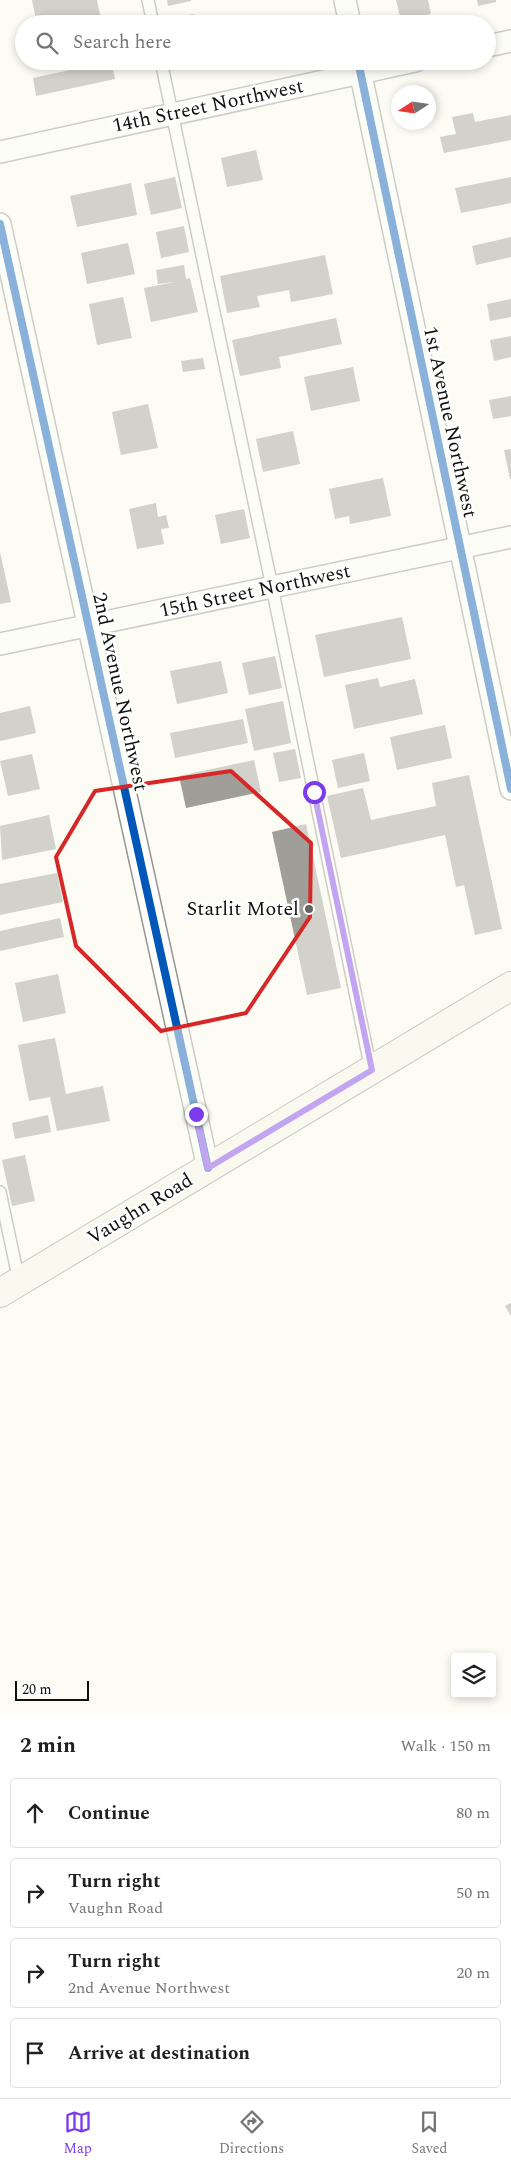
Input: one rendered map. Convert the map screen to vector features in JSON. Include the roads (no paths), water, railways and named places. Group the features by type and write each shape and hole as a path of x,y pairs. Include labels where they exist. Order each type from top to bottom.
{"main road":[{"name":"Vaughn Road","path":"9,1288 511,986"}],"street":[{"path":"345,0 348,15"},
{"path":"496,44 511,41"},
{"name":"14th Street Northwest","path":"0,152 172,114 347,70"},
{"name":"1st Avenue Northwest","path":"360,70 511,789"},
{"name":"2nd Avenue Northwest","path":"0,224 208,1168"},
{"name":"15th Street Northwest","path":"0,644 511,537"}],"lane":[{"path":"148,0 151,15"},
{"path":"163,70 372,1070"},
{"path":"0,1192 9,1288"}],"place":[{"name":"Starlit Motel","path":"309,909"}]}
